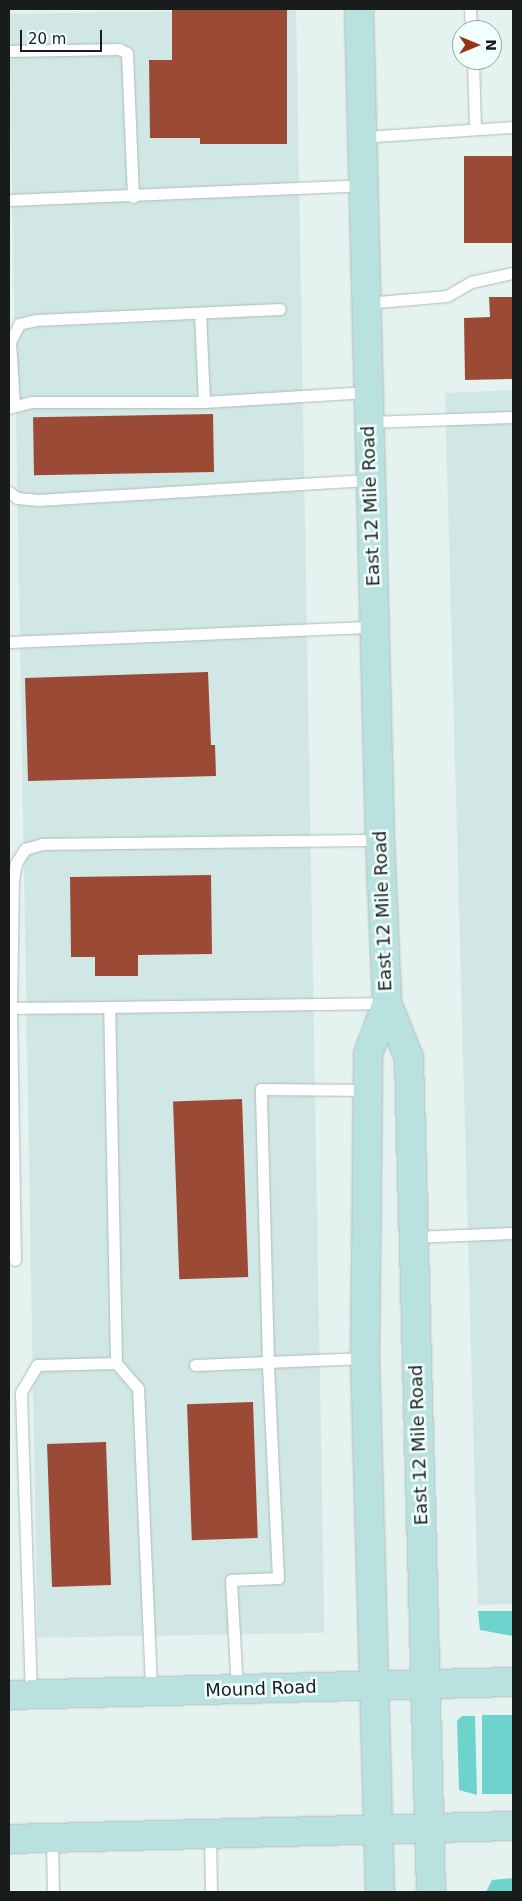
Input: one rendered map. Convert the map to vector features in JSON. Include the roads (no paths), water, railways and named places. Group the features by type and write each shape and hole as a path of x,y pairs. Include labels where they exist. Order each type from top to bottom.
{"main road":[{"name":"East 12 Mile Road","path":"360,9 368,422 380,840 387,1003 409,1058 431,1892"},
{"name":"East 12 Mile Road","path":"380,1892 365,1358 368,1054 387,1003"},
{"name":"Mound Road","path":"20,1695 513,1682"},
{"path":"9,1839 210,1832 513,1826"}],"lane":[{"path":"9,51 119,49 127,53 133,197"},
{"path":"472,70 475,128"},
{"path":"362,137 475,128 513,127"},
{"path":"9,200 133,197 363,185"},
{"path":"366,303 447,296 471,282 513,273"},
{"path":"280,309 36,320 19,324 10,342 11,406 204,402 368,392"},
{"path":"200,313 204,402"},
{"path":"368,422 513,417"},
{"path":"9,492 17,498 39,500 370,480"},
{"path":"9,642 374,627"},
{"path":"15,1260 12,1008 13,880 16,863 25,849 42,844 380,840"},
{"path":"12,1008 387,1003"},
{"path":"109,1007 116,1363 138,1388 151,1693"},
{"path":"237,1689 231,1580 278,1578 268,1362 261,1089 368,1090"},
{"path":"413,1237 513,1233"},
{"path":"195,1365 365,1358"},
{"path":"20,1695 21,1392 37,1365 116,1363"},
{"path":"210,1832 211,1892"},
{"path":"52,1837 53,1892"}]}
